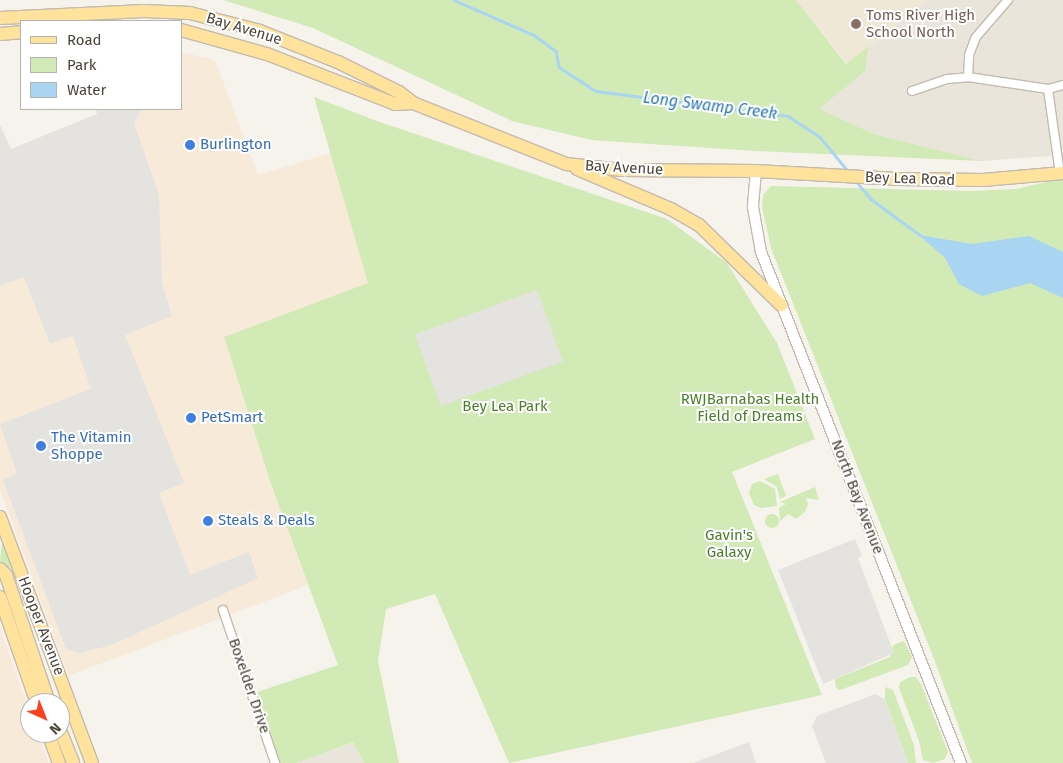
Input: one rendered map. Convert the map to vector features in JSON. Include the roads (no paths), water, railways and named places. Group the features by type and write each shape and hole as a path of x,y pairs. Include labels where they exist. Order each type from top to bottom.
{"main road":[{"name":"Bay Avenue","path":"0,18 144,11 190,13 268,34 338,62 399,92 413,103 566,164 622,170 756,171"},
{"name":"Bay Avenue","path":"182,30 267,54 395,104 413,103"},
{"path":"0,34 20,32"},
{"path":"566,164 671,209 699,225 781,304"},
{"name":"Bey Lea Road","path":"756,171 860,177 983,180 1062,173"},
{"name":"Hooper Avenue","path":"0,517 92,763"},
{"path":"0,569 6,575 46,693"},
{"name":"Hooper Avenue","path":"0,597 34,693"},
{"path":"52,743 59,763"},
{"path":"65,743 73,763"}],"street":[{"path":"968,77 969,55 976,37 1008,0"},
{"path":"912,91 948,78 968,77 1048,89 1063,85"},
{"path":"1048,89 1062,173"},
{"name":"North Bay Avenue","path":"756,171 753,208 755,231 781,304 960,761"},
{"name":"Boxelder Drive","path":"223,610 275,763"}],"water":[{"path":"919,235 972,244 1029,236 1063,252 1063,298 1030,283 982,296 959,284 945,258"}],"waterway":[{"name":"Long Swamp Creek","path":"454,0 534,35 556,51 559,67 596,91 788,116 820,137 848,171"},
{"name":"Long Swamp Creek","path":"856,181 871,199 920,235"}],"place":[{"name":"Toms River High School North","path":"856,24"},
{"name":"Burlington","path":"190,145"},
{"name":"PetSmart","path":"191,418"},
{"name":"The Vitamin Shoppe","path":"41,446"},
{"name":"Steals & Deals","path":"208,521"}],"park label":[{"name":"Bey Lea Park","path":"505,407"},
{"name":"RWJBarnabas Health Field of Dreams","path":"750,408"},
{"name":"Gavin's Galaxy","path":"729,544"}]}
